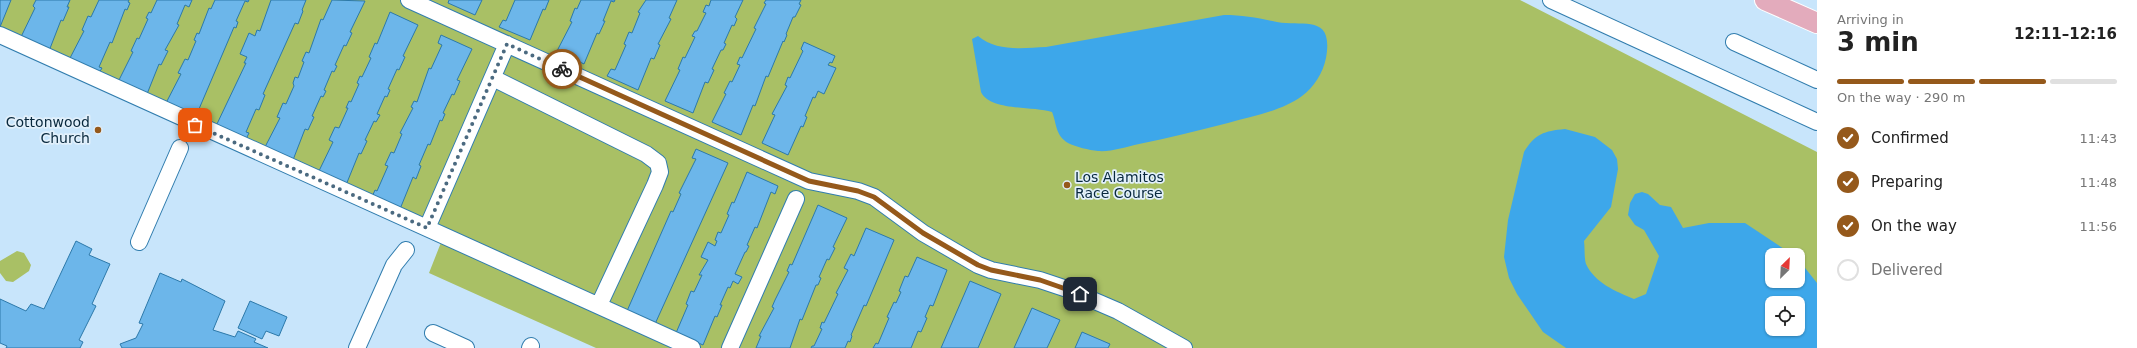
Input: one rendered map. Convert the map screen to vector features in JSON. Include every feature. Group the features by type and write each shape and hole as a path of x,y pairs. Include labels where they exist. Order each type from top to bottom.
{"main road":[{"path":"1765,0 1817,23"}],"street":[{"path":"410,0 809,181 858,191 874,197 923,233 978,265 991,270 1040,280 1067,289 1118,311 1184,348"},
{"path":"1551,0 1817,122"},
{"path":"0,35 692,348"},
{"path":"1734,42 1817,80"},
{"path":"427,228 507,44"},
{"path":"493,78 646,154 658,163 660,172 655,185 599,305"},
{"path":"139,242 180,148"},
{"path":"730,348 796,199"},
{"path":"357,348 394,265 406,250"},
{"path":"433,333 466,348"}],"green space":[{"name":"Los Alamitos Race Course","path":"0,0 1520,0 1817,152 1817,348 596,348 429,273 442,240 0,41"},
{"path":"17,251 24,253 31,265 29,271 13,282 6,281 0,273 0,261"}],"water":[{"path":"1224,15 1314,25 1321,28 1325,34 1327,44 1326,58 1323,69 1314,84 1302,96 1285,106 1276,109 1173,137 1108,151 1094,151 1068,143 1059,133 1052,112 1002,105 986,98 981,92 972,39 978,36 993,45 1002,47 1046,47"},
{"path":"1565,129 1595,137 1612,150 1617,159 1618,169 1611,207 1584,241 1586,264 1590,271 1606,286 1634,299 1646,294 1659,256 1644,230 1635,225 1628,215 1630,203 1635,194 1642,192 1648,194 1660,205 1671,207 1683,228 1709,223 1745,223 1782,248 1765,248 1765,288 1805,288 1805,268 1817,283 1817,348 1566,348 1543,332 1517,294 1509,278 1504,257 1508,220 1524,152 1536,137 1546,132"}],"building":[{"path":"0,0 11,0 0,27"},
{"path":"36,0 70,0 67,7 69,7 63,21 61,20 49,51 20,39 35,8 33,6"},
{"path":"99,0 129,0 128,2 130,3 127,10 125,9 112,43 110,42 99,67 102,68 99,73 69,60 84,31 82,30 88,16 91,17"},
{"path":"157,0 192,0 189,7 185,5 177,24 179,25 165,50 168,51 161,65 159,64 147,94 118,82 133,52 131,51 137,38 139,39 148,19 146,18 149,12 151,13"},
{"path":"215,0 249,0 248,2 245,1 236,21 238,22 236,28 234,27 196,116 166,103 181,74 178,73 185,59 188,60 196,41 194,40 197,33 199,34 209,8 211,9"},
{"path":"271,0 306,0 298,24 295,23 263,94 265,95 259,110 256,109 246,132 249,133 246,139 216,126 246,63 244,63 247,57 240,54 249,33 255,36 257,30 260,31"},
{"path":"332,0 365,1 350,32 352,33 346,46 344,45 335,65 337,66 334,72 332,71 324,90 326,91 323,97 321,96 312,116 314,117 308,130 305,129 293,160 265,147 280,118 277,117 283,103 286,104 294,86 293,83 295,77 298,78 306,52 309,53 321,19 323,20"},
{"path":"449,0 482,0 475,15 448,3"},
{"path":"515,0 549,0 545,10 543,9 530,40 499,27 503,20 506,21"},
{"path":"581,0 615,0 614,2 611,1 603,21 605,21 599,34 597,33 584,64 557,51 572,22 570,21 575,8 577,9"},
{"path":"646,0 677,0 669,18 671,19 658,44 660,45 654,59 651,58 638,90 607,76 611,69 615,70 626,45 624,44 629,32 632,33 640,13 638,12"},
{"path":"711,0 743,0 735,17 737,19 734,26 732,25 724,43 726,44 723,50 721,50 712,69 714,70 708,83 705,82 693,113 665,101 680,70 678,69 683,57 685,58 695,37 692,36 695,31 697,31 706,13 703,12 706,5 709,6"},
{"path":"766,0 801,0 799,4 801,5 795,17 793,17 784,42 783,41 768,77 766,76 755,106 753,105 741,135 712,122 726,94 724,93 730,81 732,82 740,65 737,64 740,57 742,58 756,29 754,28 766,4 764,3"},
{"path":"390,12 418,25 403,56 405,57 399,70 397,69 388,89 390,90 387,97 385,96 377,114 380,115 376,122 374,121 365,140 367,141 361,154 359,153 346,185 318,173 333,142 329,140 335,127 339,128 348,108 346,108 349,101 351,102 359,84 357,83 360,76 362,77 371,58 369,57 375,43 377,44"},
{"path":"441,35 472,49 457,80 460,81 454,95 452,94 443,113 445,114 442,121 440,120 430,145 428,144 419,165 421,166 416,179 413,177 400,209 372,197 375,190 377,191 388,166 385,165 391,152 394,153 402,134 400,133 413,108 411,107 414,101 417,102 429,68 431,69 442,45 438,43"},
{"path":"804,42 835,56 832,63 830,62 828,65 836,68 824,94 818,91 815,98 813,97 805,116 807,117 803,127 801,126 788,155 762,143 775,115 772,114 787,86 785,85 788,77 790,78 803,51 801,49"},
{"path":"696,149 728,163 655,324 627,311 671,211 673,212 681,194 679,193 696,159 692,158"},
{"path":"747,172 778,186 775,194 771,192 757,228 755,227 747,245 749,246 735,274 742,277 738,284 733,281 730,288 728,287 720,305 722,305 717,317 715,316 703,345 676,333 688,305 686,304 691,291 694,292 702,275 699,275 708,260 701,257 708,242 715,246 717,241 715,240 718,232 721,233 729,215 727,214 732,202 734,203"},
{"path":"818,205 847,218 833,247 835,248 829,260 827,259 819,277 821,278 818,285 816,285 802,320 800,319 790,348 756,348 761,336 759,336 774,308 772,307 789,272 787,271 790,264 792,265"},
{"path":"866,228 894,240 866,306 864,305 851,335 850,342 848,341 845,348 811,348 814,346 822,329 820,328 822,322 824,323 838,294 836,293 848,270 844,268 851,254 854,256"},
{"path":"76,241 92,249 89,255 110,264 92,304 96,306 79,340 83,342 80,348 6,348 7,346 0,343 0,299 26,311 31,304 44,309"},
{"path":"917,257 947,270 933,306 930,305 925,317 927,318 921,332 918,331 911,348 873,348 876,343 878,344 889,318 887,317 894,302 896,303 901,292 899,291 905,276 908,277"},
{"path":"160,273 181,282 182,279 225,301 213,330 235,337 238,331 256,339 254,342 268,348 122,348 120,344 136,338 143,324 139,323"},
{"path":"970,281 1001,294 978,348 941,348"},
{"path":"250,301 287,317 279,336 266,331 262,339 238,328"},
{"path":"1032,308 1060,320 1047,348 1014,348"},
{"path":"1082,332 1110,344 1108,348 1075,348"}],"way so far":[{"path":"195,125 427,228 468,137 507,44 562,69"}],"place":[{"name":"Cottonwood Church","path":"98,130"},
{"name":"Los Alamitos Race Course","path":"1067,185"}],"route":[{"path":"562,69 809,181 858,191 874,197 892,212 923,233 978,265 991,270 1040,280 1080,294"}]}
